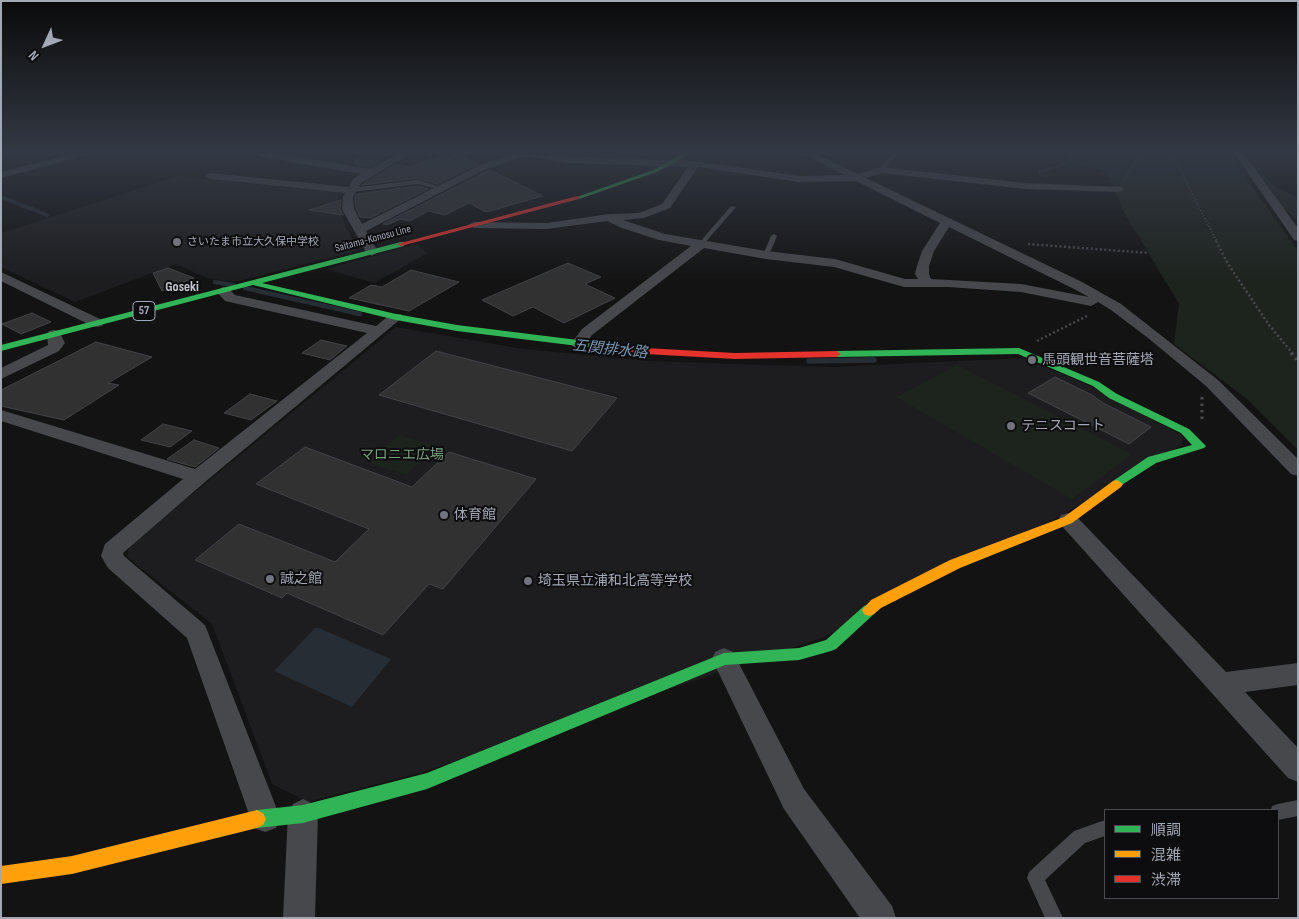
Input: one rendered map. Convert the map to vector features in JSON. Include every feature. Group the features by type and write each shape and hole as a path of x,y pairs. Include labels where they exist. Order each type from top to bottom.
{"street":[{"path":"349,197 348,209 372,252"},
{"path":"360,229 423,197"},
{"name":"Saitama-Konosu Line","path":"1,348 583,197"},
{"path":"474,225 547,226 609,217 640,216 666,206 672,197"},
{"path":"895,197 1071,282 1116,307 1212,383 1298,470"},
{"path":"1269,197 1298,237"},
{"path":"609,217 647,232 701,244 835,263 889,280 914,284 948,283 1021,288 1053,293 1090,302 1149,332"},
{"path":"926,284 922,274 923,266 928,251 946,222"},
{"path":"578,344 587,332 701,244"},
{"path":"1,276 97,323"},
{"path":"1071,282 1090,302"},
{"path":"1,875 72,865 265,818 303,814 427,781 724,659 799,654 831,645 876,604 956,564 1068,520 1128,475 1152,460 1200,446 1185,431 1113,396 1096,384 1019,351 735,356 645,351 458,328 239,286 230,298 378,331"},
{"path":"265,818 197,632 116,562 112,556 113,550 117,544 198,477 396,317"},
{"path":"1,374 54,348 57,343 54,334"},
{"path":"1,415 198,477"},
{"path":"1068,520 1298,768"},
{"path":"724,659 794,799 880,918"},
{"path":"1220,684 1298,674"},
{"path":"299,918 303,814"}],"lane":[{"path":"701,244 733,207"},
{"path":"766,254 774,236"},
{"path":"1279,812 1298,808"},
{"path":"1054,918 1035,878 1080,837 1104,828"}],"path":[{"path":"1194,197 1234,273 1269,325 1298,361"},
{"path":"990,243 1149,253"},
{"path":"1019,351 1088,316 1091,313 1086,304 1090,302"},
{"path":"1192,366 1201,382 1203,428 1200,446"}],"shaded area":[{"name":"さいたま市立大久保中学校","path":"114,197 338,197 337,205 357,251 235,282 207,278 176,264 75,302 1,267 1,233"},
{"path":"417,244 428,253 374,283 326,269"},
{"name":"埼玉県立浦和北高等学校","path":"396,327 523,349 649,361 831,367 1023,358 1086,384 1183,436 1182,445 1062,515 824,637 423,772 308,802 272,784 212,624 127,557 129,546"},
{"path":"316,627 391,659 352,707 274,671"}],"green space":[{"path":"1118,197 1260,197 1298,251 1298,450 1247,399 1174,344 1179,304 1124,212"},
{"path":"1271,197 1298,198 1298,222"},
{"name":"テニスコート","path":"957,365 1132,454 1072,499 896,397"},
{"name":"マロニエ広場","path":"399,435 436,446 406,475 367,462"}],"building":[{"path":"355,197 412,197 370,218 360,217 356,208"},
{"path":"437,197 540,197 486,212 469,203 445,215 428,211 410,221 400,219 387,225 383,224"},
{"path":"341,200 340,209 343,215 309,210"},
{"path":"568,263 601,277 585,284 615,298 564,323 533,307 513,316 482,300"},
{"path":"168,268 194,278 162,291 153,273"},
{"path":"411,270 459,282 409,311 349,298 371,285 382,287"},
{"path":"32,313 51,322 21,334 2,324"},
{"path":"321,340 347,346 330,360 302,353"},
{"path":"96,342 152,357 108,383 119,385 64,420 1,406 1,390"},
{"path":"436,351 617,398 572,451 379,395"},
{"path":"1055,377 1151,427 1129,444 1028,393"},
{"path":"250,394 277,401 251,420 224,413"},
{"path":"163,424 192,431 170,447 141,440"},
{"path":"194,440 219,448 195,467 167,459"},
{"path":"305,447 412,487 449,452 536,479 443,589 429,584 383,635 287,593 282,598 195,560 239,524 335,562 369,529 256,484"}],"waterway":[{"name":"五関排水路","path":"1,197 47,215"},
{"name":"五関排水路","path":"215,282 233,285"},
{"name":"五関排水路","path":"245,288 360,314"},
{"name":"五関排水路","path":"809,361 874,360"}],"traffic: fast":[{"path":"1,348 401,244"},
{"path":"254,283 396,317 457,328 594,345"},
{"path":"836,354 1019,351 1096,384 1113,396 1185,431 1200,446 1152,460 1117,484"},
{"path":"257,819 303,814 427,781 724,659 799,654 831,645 869,610"}],"traffic: slow":[{"path":"869,610 876,604 955,564 1068,520 1117,484"},
{"path":"1,875 72,865 257,819"}],"traffic: jam":[{"path":"401,244 577,198"},
{"path":"594,345 645,351 735,356 836,354"}],"place":[{"name":"さいたま市立大久保中学校","path":"177,242"},
{"name":"馬頭観世音菩薩塔","path":"1032,360"},
{"name":"テニスコート","path":"1011,426"},
{"name":"体育館","path":"444,515"},
{"name":"誠之館","path":"270,579"},
{"name":"埼玉県立浦和北高等学校","path":"528,581"}],"district":[{"name":"Goseki","path":"182,287"}]}
